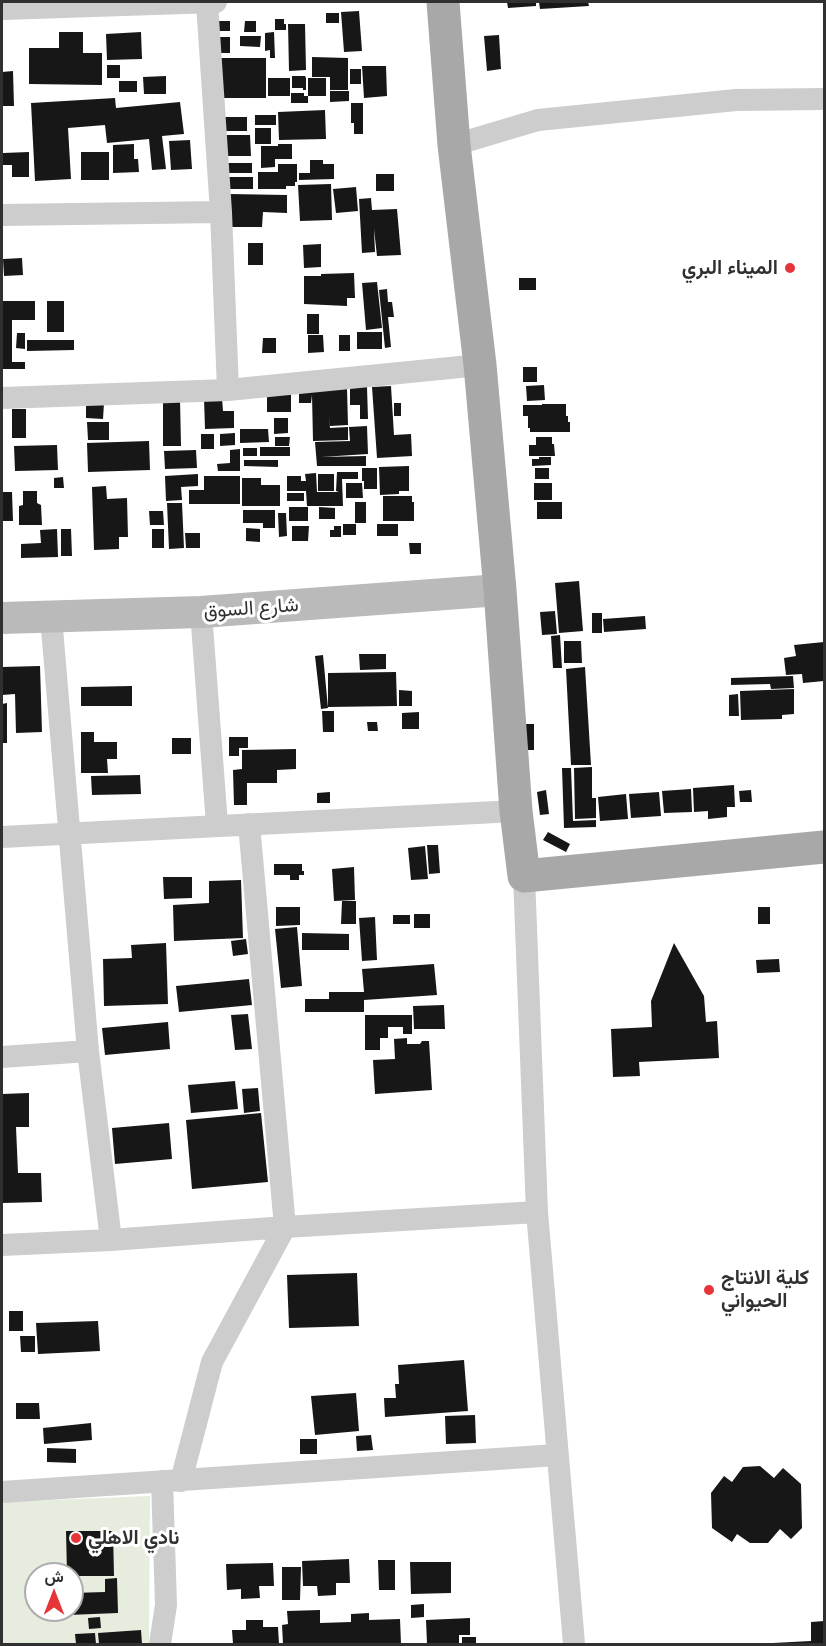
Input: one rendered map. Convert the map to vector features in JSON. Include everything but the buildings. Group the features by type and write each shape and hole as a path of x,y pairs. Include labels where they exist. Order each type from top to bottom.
{"main road":[{"path":"443,2 454,145 480,365 500,590 516,811 524,876 825,847"}],"street":[{"path":"2,9 212,2 228,390"},
{"path":"454,145 538,120 736,100 825,99"},
{"path":"2,215 221,212"},
{"path":"2,398 228,390 480,365"},
{"name":"شارع السوق","path":"2,618 201,612 500,590"},
{"path":"201,612 217,825"},
{"path":"51,616 88,1051 111,1240"},
{"path":"2,837 516,811"},
{"path":"160,1644 166,1605 171,1481 212,1362 285,1227 249,824"},
{"path":"524,876 537,1212 574,1644"},
{"path":"2,1057 88,1051"},
{"path":"2,1245 537,1212"},
{"path":"2,1492 557,1455"}],"green space":[{"name":"نادي الاهلي","path":"150,1496 149,1644 2,1644 2,1502"}],"place":[{"name":"الميناء البري","path":"790,268"},
{"name":"كلية الانتاج الحيواني","path":"709,1290"},
{"name":"نادي الاهلي","path":"76,1538"}]}
